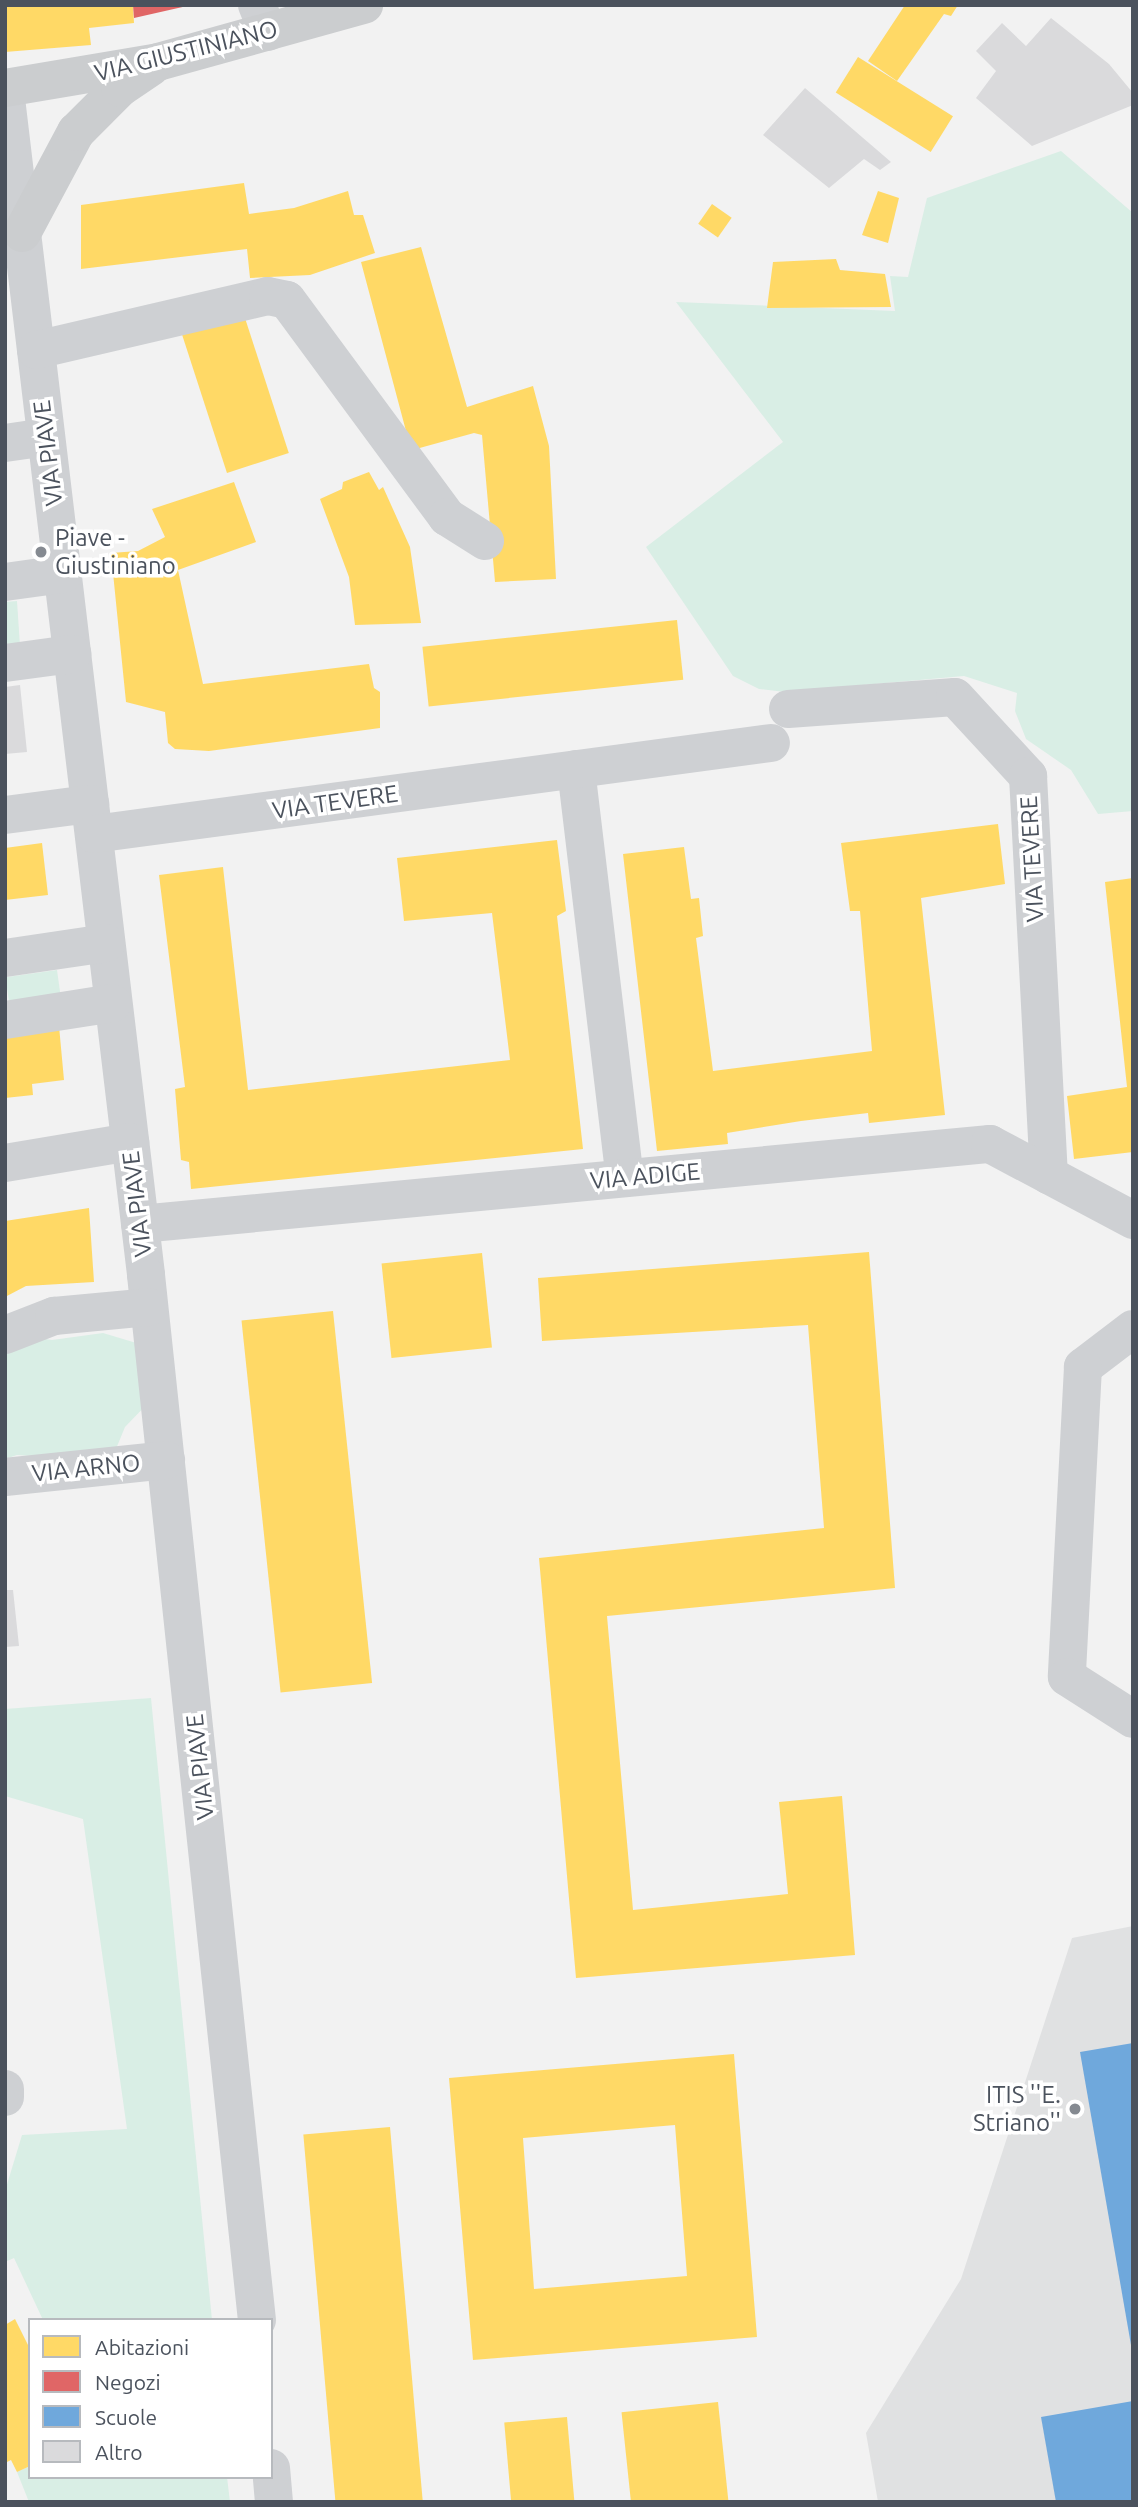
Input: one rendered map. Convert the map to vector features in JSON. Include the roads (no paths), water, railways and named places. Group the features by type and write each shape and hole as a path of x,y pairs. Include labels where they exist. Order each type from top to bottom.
{"main road":[{"name":"VIA GIUSTINIANO","path":"5,89 158,61 262,18 333,10"},
{"path":"23,233 76,132 120,88 158,61"}],"street":[{"name":"VIA PIAVE","path":"5,89 140,1224 257,2318"},
{"path":"36,350 268,296 288,300 447,517 485,541"},
{"path":"5,443 46,437"},
{"path":"5,582 63,574"},
{"path":"5,663 72,654"},
{"name":"VIA TEVERE","path":"788,709 955,697 1028,776 1049,1175"},
{"name":"VIA TEVERE","path":"5,814 92,819 576,769 771,743"},
{"path":"576,769 625,1178"},
{"path":"5,958 106,943"},
{"path":"5,1020 113,1003"},
{"path":"5,1163 130,1142"},
{"name":"VIA ADIGE","path":"140,1224 990,1144 1133,1220"},
{"path":"5,1335 54,1316 149,1307"},
{"path":"1133,1329 1083,1367 1067,1677 1133,1719"},
{"name":"VIA ARNO","path":"5,1477 166,1460"},
{"path":"5,2089 5,2097"},
{"path":"272,2479 274,2502"}],"place":[{"name":"Piave - Giustiniano","path":"41,552"},
{"name":"ITIS ''E. Striano''","path":"1075,2109"}]}
